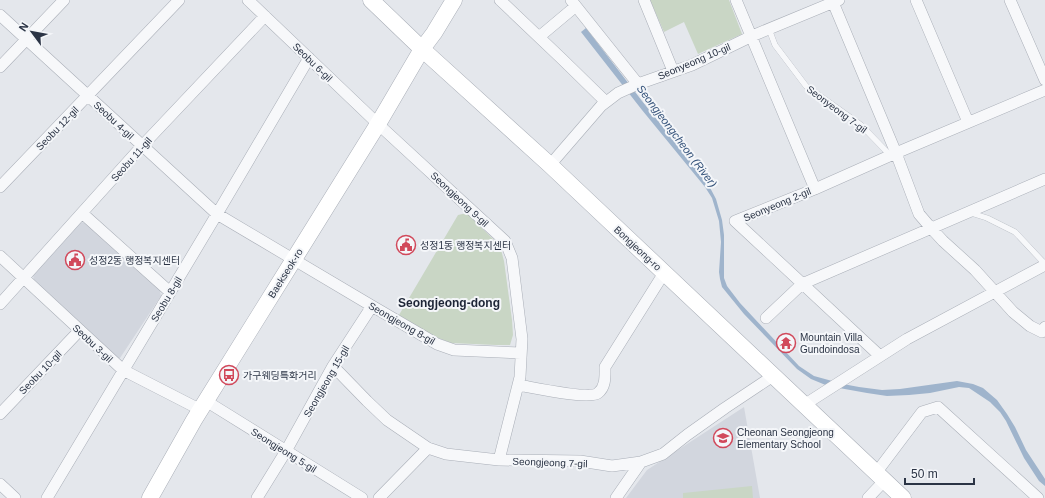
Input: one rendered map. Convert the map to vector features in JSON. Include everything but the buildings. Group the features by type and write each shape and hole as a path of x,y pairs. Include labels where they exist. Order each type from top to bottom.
{"street":[{"path":"0,67 64,0"},
{"name":"Seobu 12-gil","path":"0,187 179,0"},
{"name":"Seobu 6-gil","path":"248,0 378,124"},
{"name":"Bongjeong-ro","path":"372,0 422,49 550,165 903,498"},
{"name":"Baekseok-ro","path":"422,49 433,19 444,0"},
{"name":"Baekseok-ro","path":"150,498 293,259 378,124 422,49 434,33 454,0"},
{"path":"500,0 606,102"},
{"path":"644,0 673,71"},
{"name":"Seonyeong 2-gil","path":"736,0 815,189 735,221 880,356"},
{"path":"916,0 968,122"},
{"path":"1010,0 1045,80"},
{"path":"835,1 893,154 919,214 943,241 974,270 1014,312 1030,326 1044,331"},
{"name":"Seonyeong 10-gil","path":"550,165 601,106 618,93 692,64 752,36 835,1"},
{"path":"539,37 573,3 638,84"},
{"name":"Seobu 4-gil","path":"0,15 217,214 293,259"},
{"name":"Seobu 11-gil","path":"0,304 142,146 265,16"},
{"name":"Seobu 8-gil","path":"47,498 309,58"},
{"path":"815,189 893,154 1045,90"},
{"name":"Seongjeong 9-gil","path":"378,124 505,241 512,258 522,339 520,377 499,460"},
{"path":"766,318 802,284 1045,179"},
{"path":"82,213 170,292"},
{"name":"Seobu 3-gil","path":"0,256 123,370 204,406"},
{"name":"Seongjeong 8-gil","path":"293,259 437,344 454,350 521,353"},
{"path":"804,405 908,339 1045,264"},
{"path":"518,384 579,395 594,396 599,393 604,384 605,367 664,273"},
{"name":"Seongjeong 15-gil","path":"257,498 286,451 333,366 372,306"},
{"name":"Seobu 10-gil","path":"0,414 80,330"},
{"name":"Seongjeong 7-gil","path":"333,366 367,402 387,420 428,448 446,454 499,460 580,461 612,466 642,462 663,454 706,422 773,376"},
{"name":"Seongjeong 5-gil","path":"204,406 286,451 362,498"},
{"path":"868,498 922,412 938,407 1038,498"},
{"path":"379,498 428,448"},
{"path":"616,498 642,462"},
{"path":"0,484 15,498"}],"lane":[{"name":"Seonyeong 7-gil","path":"769,29 775,45 806,86 861,125 893,154"},
{"path":"969,212 987,218 1015,232 1045,264"}],"shaded area":[{"path":"80,222 85,223 159,287 161,296 120,358 115,358 34,282 33,274"},
{"name":"Cheonan Seongjeong Elementary School","path":"744,407 760,498 626,498 647,470"}],"green space":[{"path":"650,0 729,0 742,34 698,54 684,22 664,32"},
{"path":"467,213 500,246 504,261 512,320 513,335 510,345 451,343 431,335 399,315 458,215"},
{"path":"752,486 753,498 683,498 683,493"}],"water":[{"path":"586,28 707,182 716,199 722,220 724,235 724,278 727,286 740,303 799,366 814,376 843,384 882,390 957,381 973,384 983,388 997,400 1007,414 1026,450 1045,479 1045,486 1039,481 1024,458 1000,412 990,402 969,388 959,387 930,393 887,396 828,386 811,379 797,369 744,314 722,287 719,272 721,242 719,221 712,198 705,187 581,32"}],"place":[{"name":"성정1동 행정복지센터","path":"406,245"},
{"name":"성정2동 행정복지센터","path":"75,260"},
{"name":"Mountain Villa Gundoindosa","path":"786,343"},
{"name":"가구웨딩특화거리","path":"229,375"},
{"name":"Cheonan Seongjeong Elementary School","path":"723,438"}],"district":[{"name":"Seongjeong-dong","path":"449,303"}],"water label":[{"name":"Seongjeongcheon (River)","path":"677,136"}]}
